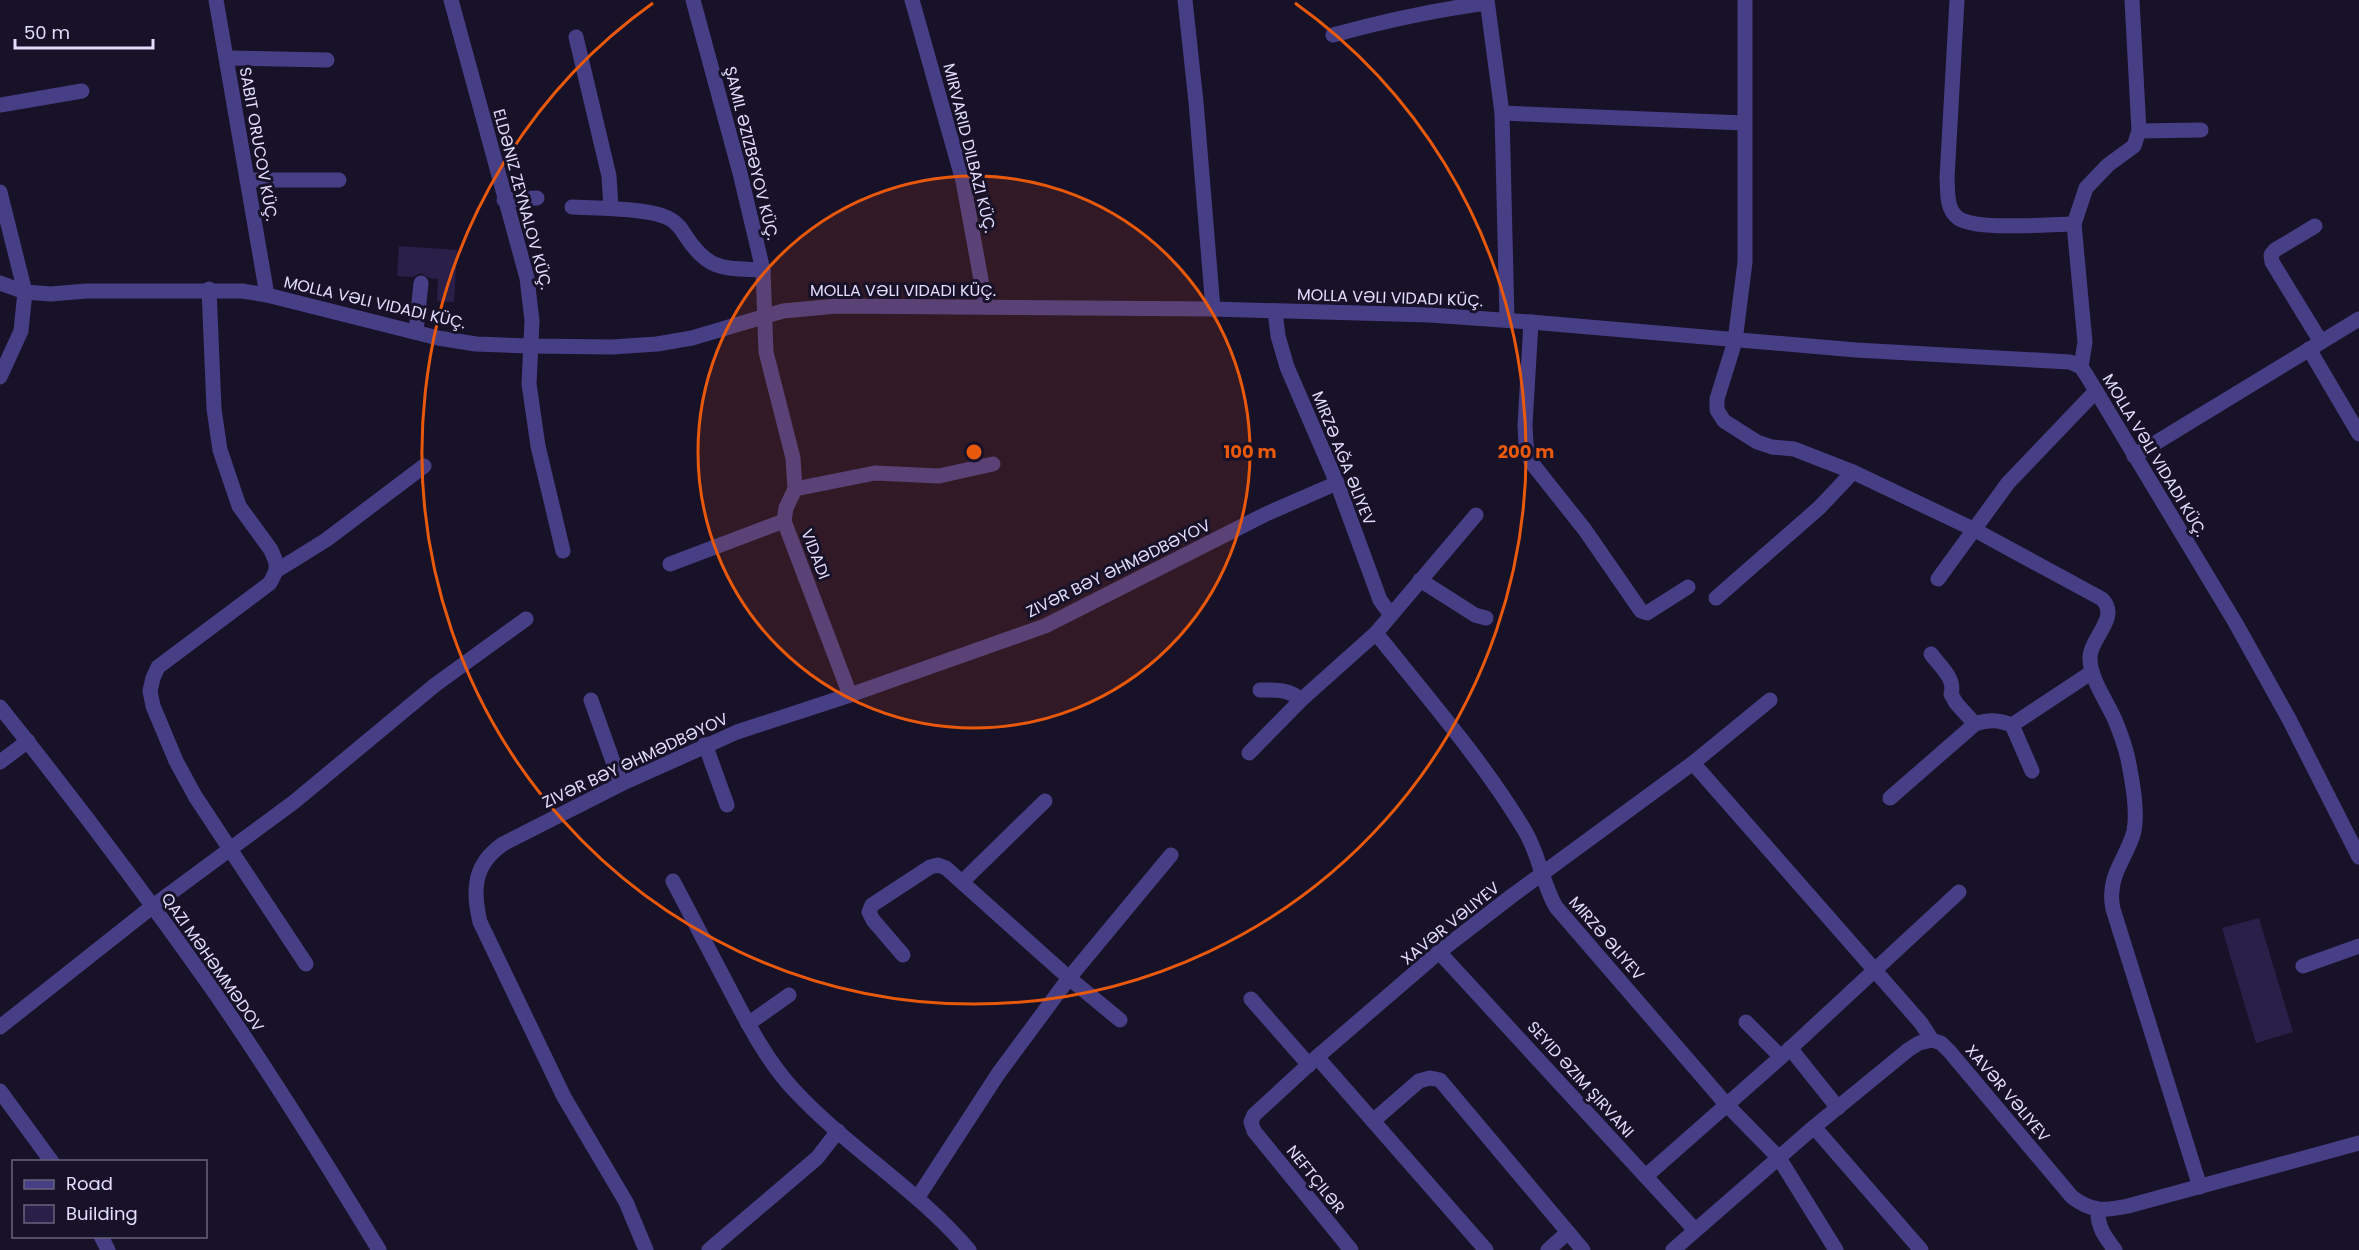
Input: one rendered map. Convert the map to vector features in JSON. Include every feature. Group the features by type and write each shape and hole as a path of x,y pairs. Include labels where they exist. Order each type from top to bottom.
{"street":[{"name":"SABIT ORUCOV KÜÇ.","path":"216,0 267,295"},
{"name":"ELDƏNIZ ZEYNALOV KÜÇ.","path":"451,0 527,278 531,301 529,384 538,446 564,551"},
{"name":"ŞAMIL ƏZIZBƏYOV KÜÇ.","path":"693,0 740,173 763,270 764,316"},
{"name":"MIRVARID DILBAZI KÜÇ.","path":"912,0 963,181 986,307"},
{"path":"1185,0 1213,309"},
{"path":"1745,0 1745,262 1736,341 1717,399 1717,411 1724,421 1756,442 1772,447 1794,449 1852,472 1973,529 2102,599 2107,605 2109,614 2093,645 2090,657 2092,672 2123,742 2134,803 2134,829 2114,881 2113,909 2200,1187"},
{"path":"1957,0 1947,178 1948,203 1956,217 1973,225 2074,224"},
{"path":"2081,367 2085,342 2074,224 2086,188 2108,165 2134,146 2139,131 2132,0"},
{"path":"1333,35 1414,14 1487,2 1502,113 1507,320"},
{"path":"576,37 609,176 611,208"},
{"path":"226,58 327,60"},
{"path":"0,105 82,91"},
{"path":"1502,113 1744,123"},
{"path":"2139,131 2201,130"},
{"path":"247,180 339,180"},
{"path":"0,192 25,292 21,331 0,377"},
{"path":"504,200 537,198"},
{"path":"572,207 611,208 668,217 677,223 697,252 708,261 722,268 763,270"},
{"path":"2315,226 2275,250 2271,255 2272,262 2359,434"},
{"name":"MOLLA VƏLI VIDADI KÜÇ.","path":"0,283 25,292 51,294 86,291 209,289 267,295 416,332 476,344 612,347 657,344 692,338 783,311 837,306 1213,309 1430,315 1736,341 1891,352 2057,360 2081,367 2096,391 2235,622 2294,729 2359,857"},
{"path":"416,332 421,283"},
{"path":"209,289 214,409 220,450 239,506 271,550 276,562 276,571 270,583 158,667 150,691 153,706 176,761 195,796 306,964"},
{"name":"MIRZƏ AĞA ƏLIYEV","path":"1275,311 1278,336 1287,367 1337,483 1380,600 1391,615"},
{"name":"VIDADI","path":"764,316 766,352 793,458 795,489 786,508 784,521 850,695"},
{"path":"2134,456 2359,319"},
{"path":"1531,322 1525,425 1526,444 1531,462 1585,530 1641,611 1647,613 1688,586"},
{"path":"1938,579 2008,483 2096,391"},
{"path":"795,489 875,473 939,476 993,464"},
{"path":"276,571 326,540 424,466"},
{"path":"1716,598 1820,507 1852,472"},
{"name":"ZIVƏR BƏY ƏHMƏDBƏYOV","path":"646,1250 612,1175 564,1097 480,922 476,905 476,885 481,866 489,854 503,844 705,744 1045,626 1266,514 1337,483"},
{"path":"1249,753 1301,700 1376,633 1476,515"},
{"path":"670,564 784,521"},
{"path":"1420,580 1468,611 1486,618"},
{"path":"0,1027 153,906 294,802 435,685 526,619"},
{"name":"MIRZƏ ƏLIYEV","path":"1376,633 1490,778 1527,833 1547,891 1556,907 1726,1104 1779,1158 1836,1250"},
{"path":"1931,654 1950,678 1953,688 1951,694 1956,703 1975,724"},
{"path":"2012,725 2092,672"},
{"path":"1260,690 1286,691 1301,700"},
{"path":"591,700 621,784"},
{"name":"XAVƏR VƏLIYEV","path":"1254,1131 1251,1122 1254,1115 1439,952 1693,763 1770,700"},
{"path":"0,707 153,906 212,988 310,1137 379,1250"},
{"path":"1890,798 1975,724 1985,721 2000,721 2012,725 2032,771"},
{"path":"0,762 28,741"},
{"path":"705,744 727,805"},
{"name":"XAVƏR VƏLIYEV","path":"1693,763 1921,1023 1932,1040 1941,1043 1950,1052 2072,1197 2084,1206 2098,1209"},
{"path":"963,882 1045,801"},
{"path":"918,1197 998,1074 1069,978 1171,855"},
{"path":"903,955 873,920 869,912 872,904 930,867 938,865 946,868 963,882 1069,978 1120,1020"},
{"path":"673,881 748,1024 794,1090 838,1131 918,1197 969,1250"},
{"path":"1646,1176 1786,1052 1959,892"},
{"path":"2303,966 2359,946"},
{"name":"SEYID ƏZIM ŞIRVANI","path":"1439,952 1695,1230"},
{"path":"748,1024 789,995"},
{"path":"1251,999 1372,1121 1486,1250"},
{"path":"1746,1022 1786,1052 1838,1108"},
{"path":"1673,1250 1814,1127 1918,1042 1932,1040"},
{"path":"1372,1121 1419,1081 1430,1078 1440,1080 1583,1250"},
{"path":"0,1091 51,1160"},
{"path":"1814,1127 1921,1250"},
{"path":"709,1250 817,1158 838,1131"},
{"name":"NEFTÇILƏR","path":"1254,1131 1351,1250"},
{"path":"2115,1250 2104,1236 2097,1221 2098,1209 2128,1206 2359,1143"},
{"path":"1548,1250 1568,1232"}],"building":[{"path":"399,246 457,250 454,302 437,301 438,279 429,278 421,273 413,277 397,276"},
{"path":"2259,918 2293,1032 2256,1043 2222,928"}]}
